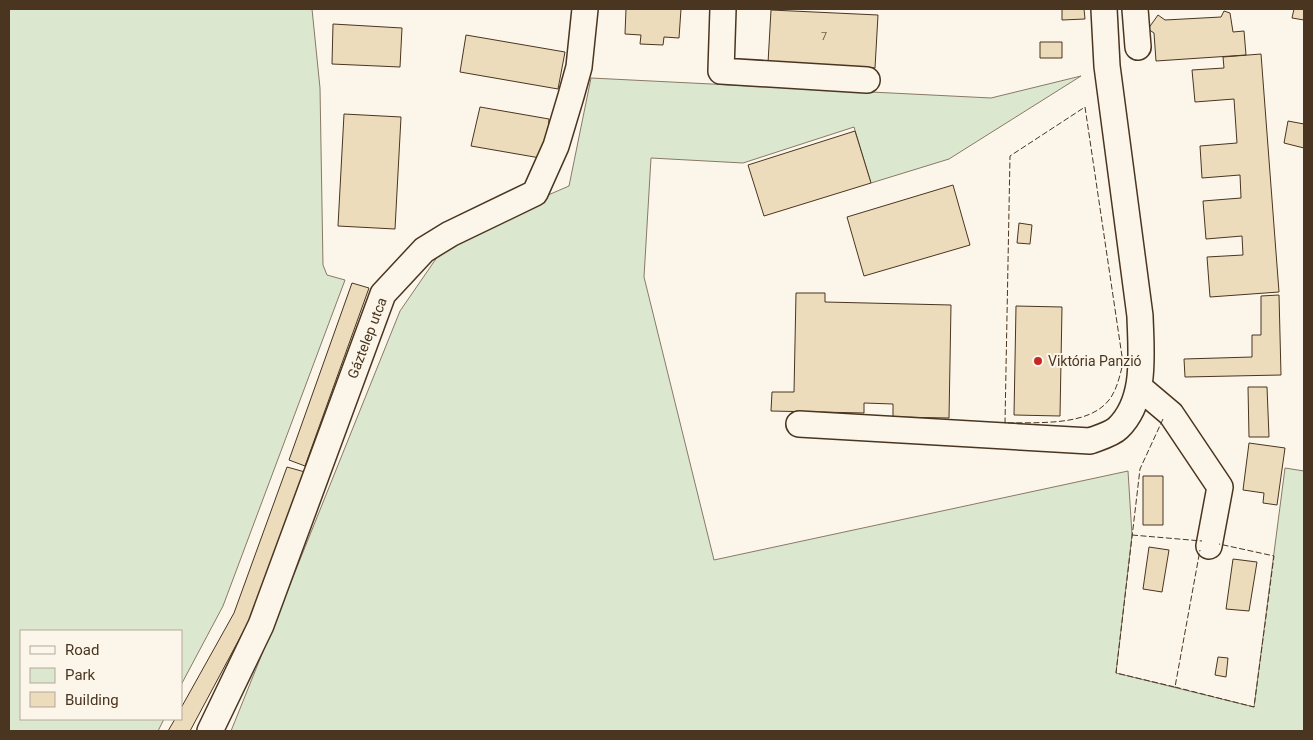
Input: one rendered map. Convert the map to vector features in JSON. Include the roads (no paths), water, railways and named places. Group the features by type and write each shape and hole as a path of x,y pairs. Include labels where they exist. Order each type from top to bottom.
{"street":[{"name":"Gáztelep utca","path":"210,731 261,625 383,294 424,250 450,234 535,193 556,146 574,86 579,67 585,9"},
{"path":"723,9 721,72 867,80"},
{"path":"799,424 1090,441 1118,429 1133,406 1139,387 1141,356 1140,316 1107,66 1104,9"},
{"path":"1135,9 1138,47"},
{"path":"1139,387 1171,414 1220,487 1209,546"}],"place":[{"name":"Viktória Panzió","path":"1038,361"}]}
